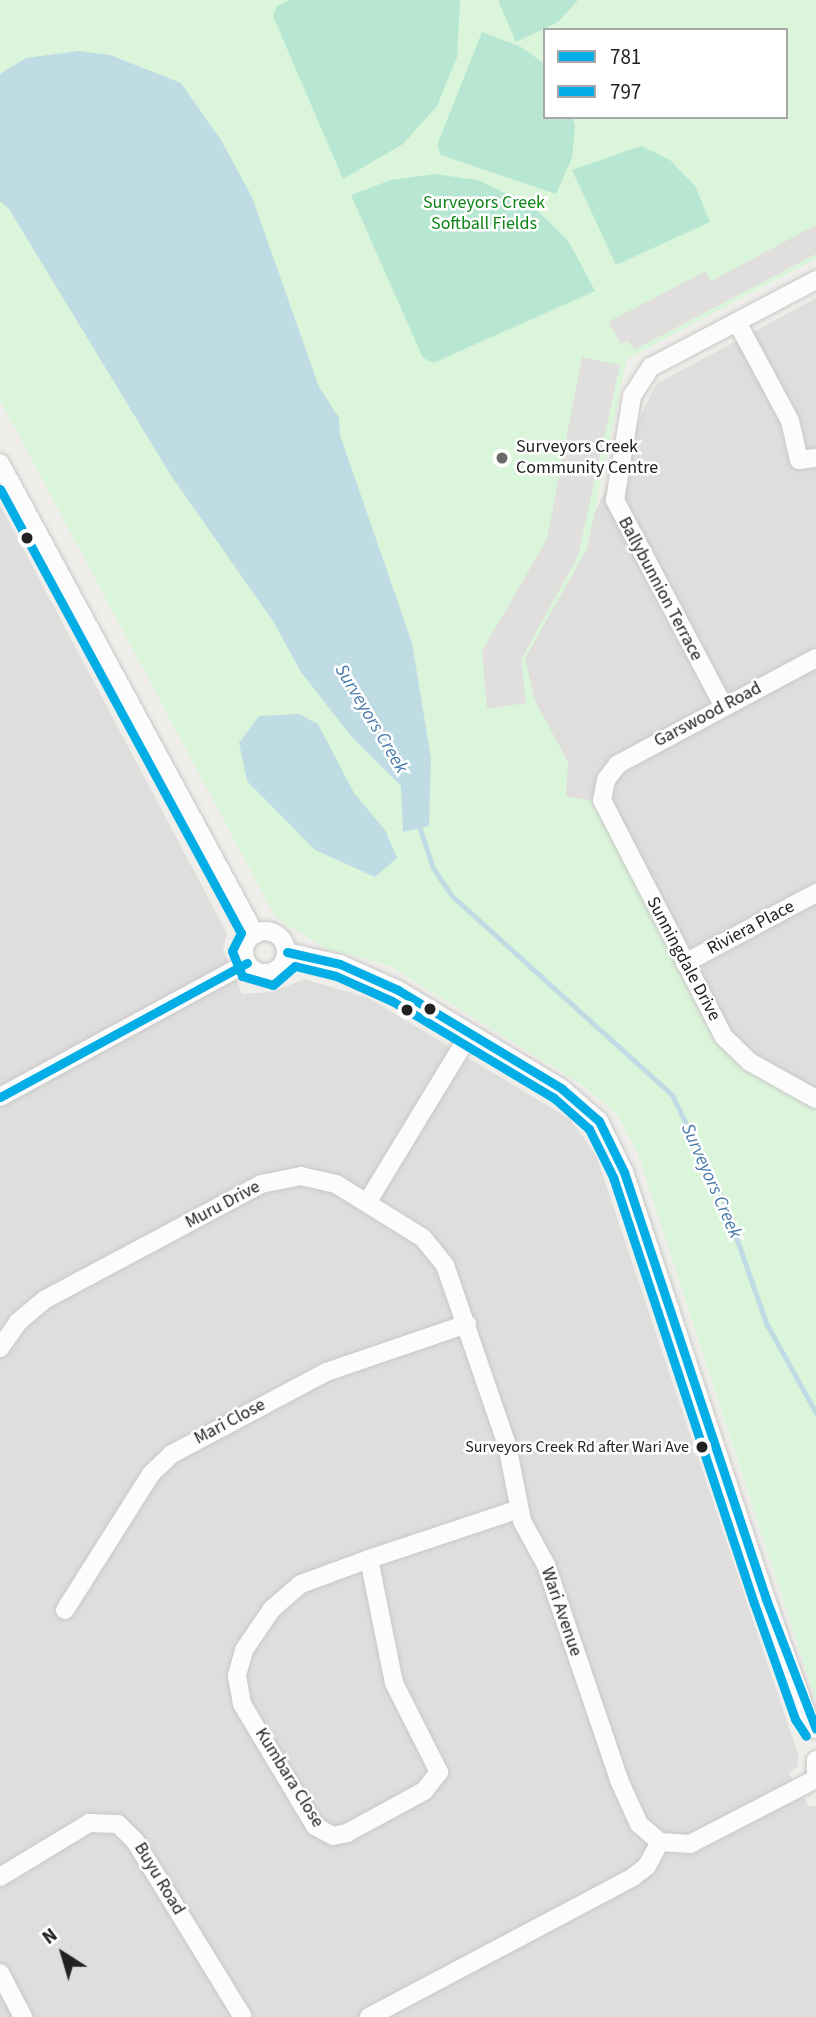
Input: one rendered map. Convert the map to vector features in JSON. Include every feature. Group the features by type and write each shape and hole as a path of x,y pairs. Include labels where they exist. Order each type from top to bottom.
{"street":[{"name":"Ballybunnion Terrace","path":"724,707 621,518 614,492 632,396 641,376 816,280"},
{"path":"737,322 790,421 800,460 816,458"},
{"path":"0,463 255,934"},
{"name":"Garswood Road","path":"606,780 625,760 816,658"},
{"name":"Sunningdale Drive","path":"606,780 602,800 606,814 685,963 735,1050 816,1099"},
{"name":"Riviera Place","path":"685,963 816,893"},
{"path":"267,931 279,936 286,953 282,965 271,973 257,972 247,963 244,950 255,934 267,931"},
{"path":"286,953 340,964 398,990 561,1088 599,1121 612,1141 792,1675 816,1729"},
{"path":"0,1097 247,963"},
{"path":"368,1201 469,1035"},
{"name":"Muru Drive","path":"0,1348 18,1322 44,1300 261,1184 310,1176 368,1201"},
{"name":"Wari Avenue","path":"368,1201 431,1244 445,1265 507,1445 519,1509 547,1565 626,1798 639,1824 660,1842"},
{"name":"Mari Close","path":"65,1610 151,1474 172,1454 326,1372 467,1324"},
{"name":"Kumbara Close","path":"369,1559 391,1672 404,1708 439,1772 424,1791 333,1836 315,1826 242,1704 238,1667 244,1650 285,1596 311,1580 369,1559 519,1509"},
{"path":"369,2017 633,1877 647,1866 660,1842 677,1846 699,1841 816,1778 816,1760"},
{"name":"Buyu Road","path":"0,1877 85,1826 118,1824 132,1835 243,2017"},
{"path":"0,1973 23,2017"}],"shaded area":[{"path":"816,225 816,254 634,350 628,341 621,344 608,322 706,271 711,281"},
{"path":"816,298 816,1150 466,783 656,384"},
{"path":"582,357 620,365 578,556 521,660 526,703 487,709 482,651 547,539"},
{"path":"0,505 227,933 223,949 242,994 272,992 304,979 369,998 570,1119 596,1155 798,1754 798,1766 789,1774 809,1806 816,1806 816,2017 0,2017"}],"green space":[{"name":"Surveyors Creek Softball Fields","path":"0,0 816,0 816,259 627,359 587,549 525,658 535,701 568,762 566,796 593,801 719,1044 816,1110 816,1701 638,1154 617,1114 582,1085 390,966 325,948 276,918 0,400"},
{"path":"290,0 460,0 457,57 437,106 403,144 343,179 273,16 277,6"},
{"path":"498,0 578,0 558,22 516,42"},
{"path":"482,32 521,47 543,63 543,119 573,119 575,126 572,158 556,194 441,155 437,145"},
{"path":"641,146 670,160 695,186 710,222 616,265 572,170"},
{"name":"Surveyors Creek Softball Fields","path":"435,174 478,180 533,206 569,242 595,291 433,363 423,358 351,195 391,180"}],"water":[{"path":"79,51 110,55 181,83 221,140 252,197 319,387 339,418 340,435 412,643 431,758 429,826 403,832 401,786 351,736 301,672 273,621 170,474 9,209 0,201 0,74 26,58"},
{"path":"299,714 318,724 354,793 385,830 397,858 375,877 315,850 247,781 239,743 259,716"}],"waterway":[{"name":"Surveyors Creek","path":"418,823 433,868 452,896 672,1095 723,1200 766,1323 816,1413"}],"transit line":[{"name":"797","path":"0,489 241,933 232,951 242,976 273,985 295,966 336,976 392,1001 554,1098 589,1129 613,1177 754,1603 795,1719 806,1736"},
{"name":"781","path":"287,952 340,964 398,990 561,1088 599,1121 624,1172 766,1599 816,1729"},
{"name":"781","path":"0,1097 247,963"}],"place":[{"name":"Surveyors Creek Community Centre","path":"502,458"},
{"name":"Surveyors Creek Rd after Wari Ave","path":"702,1447"}]}
